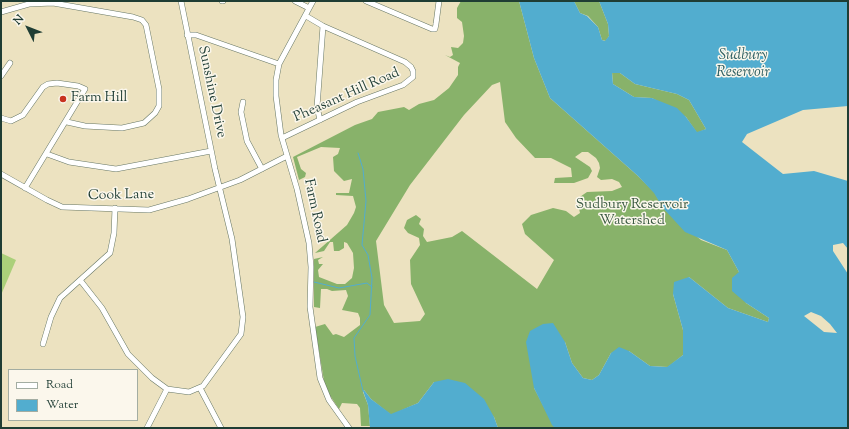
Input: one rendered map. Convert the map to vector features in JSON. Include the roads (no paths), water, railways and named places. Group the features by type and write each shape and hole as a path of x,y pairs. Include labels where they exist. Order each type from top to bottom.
{"street":[{"name":"Sunshine Drive","path":"181,1 211,151 232,239 243,324 240,336 208,381 200,388"},
{"path":"295,1 309,8"},
{"name":"Farm Road","path":"313,1 279,64 275,88 282,138 303,212 309,243 311,267 310,307 320,378 329,400 349,428"},
{"path":"366,1 435,29 439,1"},
{"path":"1,12 29,3 53,3 134,17 142,20 146,25 159,89 159,106 155,113 144,123 122,128 85,126 67,122"},
{"name":"Pheasant Hill Road","path":"282,138 369,96 403,85 413,77 414,71 405,62 323,26 306,16"},
{"path":"320,120 317,108 323,26"},
{"path":"187,35 196,35 279,64"},
{"path":"1,76 10,63"},
{"path":"1,118 11,121 23,115 43,87 48,84 57,83 78,86 86,91 25,188"},
{"path":"242,102 241,110 247,141 262,170"},
{"path":"47,154 69,162 116,169 211,151"},
{"name":"Cook Lane","path":"1,174 62,207 149,210 219,187 262,170 288,156"},
{"path":"43,344 51,317 58,301 104,260 111,251 115,208"},
{"path":"80,280 102,308 128,354 152,378 167,389 186,392 200,388 221,428"},
{"path":"147,428 155,416 167,389"}],"water":[{"name":"Sudbury Reservoir","path":"519,1 574,1 580,13 587,16 598,27 602,40 605,41 609,36 608,24 599,1 848,1 848,106 803,110 747,134 742,142 783,174 814,171 848,181 848,249 843,243 833,245 833,251 848,274 848,428 555,428 552,425 534,388 526,342 530,331 543,324 553,323 565,342 572,363 583,378 592,380 599,375 611,353 619,347 629,351 650,366 667,367 683,355 683,330 673,294 674,282 689,277 728,308 768,322 769,318 746,303 732,291 732,278 739,272 727,250 685,232 663,208 654,193 638,176 550,98 534,58","holes":["612,73 620,73 635,84 677,94 689,100 706,129 697,132 677,108 652,98 634,97 613,84","811,312 821,316 837,333 824,332 804,316"]},
{"path":"448,379 465,383 484,399 498,428 370,428 368,405 363,391 364,390 371,399 391,414 418,403 434,382"}],"waterway":[{"path":"358,153 363,169 366,201 362,245 368,255 372,278 370,315 354,338 355,356 363,391"},
{"path":"314,282 339,288 367,283 372,287"}],"place":[{"name":"Farm Hill","path":"63,99"}],"park label":[{"name":"Sudbury Reservoir Watershed","path":"632,214"}]}
